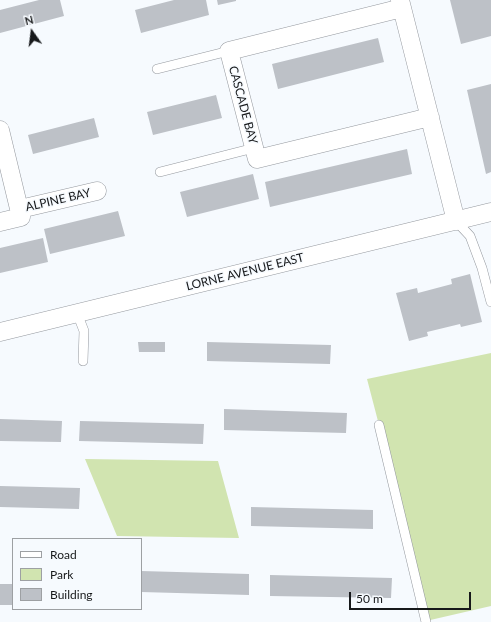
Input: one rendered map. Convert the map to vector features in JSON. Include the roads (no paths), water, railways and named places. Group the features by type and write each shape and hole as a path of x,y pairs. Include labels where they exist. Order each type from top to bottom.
{"street":[{"name":"CASCADE BAY","path":"430,117 257,159 229,51 401,4 430,117 456,221"},
{"name":"ALPINE BAY","path":"0,130 22,217 0,222"},
{"name":"ALPINE BAY","path":"20,209 97,191"},
{"name":"LORNE AVENUE EAST","path":"0,332 491,212"}],"lane":[{"path":"157,69 229,51"},
{"path":"160,172 254,148"},
{"path":"456,221 470,236 482,268 491,302"},
{"path":"77,313 84,331 83,362"},
{"path":"379,425 426,622"}]}
